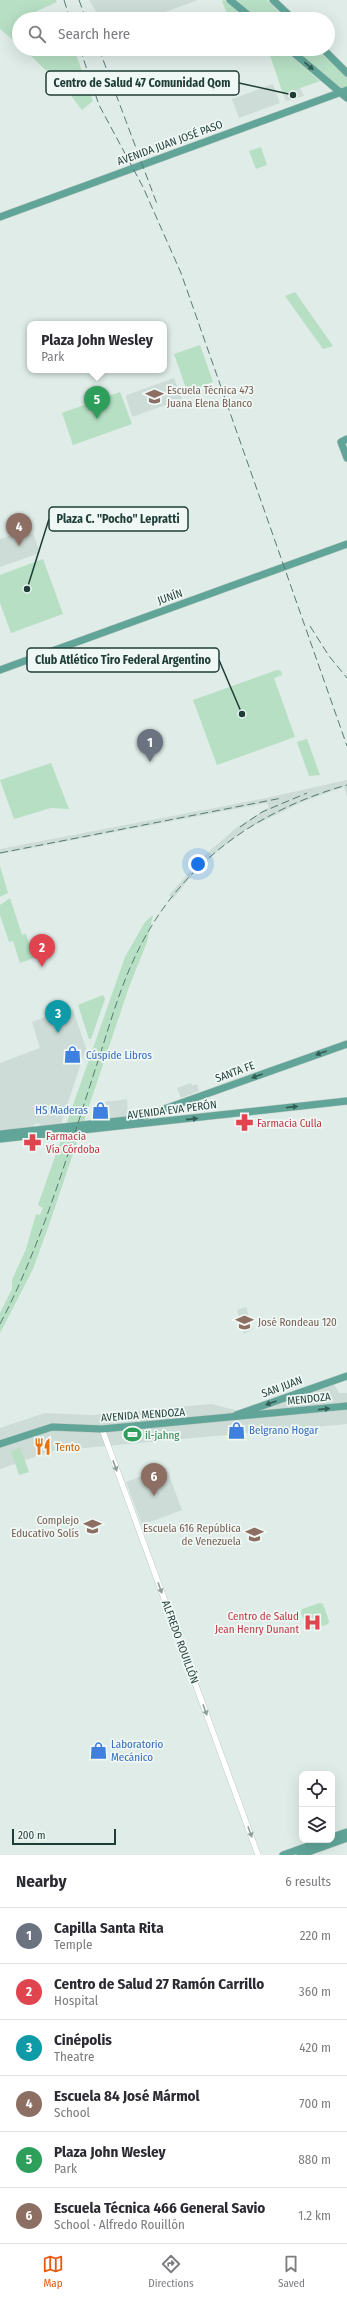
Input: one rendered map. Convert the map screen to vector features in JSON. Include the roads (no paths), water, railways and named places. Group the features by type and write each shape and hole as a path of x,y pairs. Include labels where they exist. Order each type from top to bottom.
{"main road":[{"path":"230,0 245,12"},
{"path":"273,0 286,12"},
{"path":"298,56 344,92 347,98"},
{"path":"330,56 347,73"},
{"name":"AVENIDA JUAN JOSÉ PASO","path":"0,217 344,92"},
{"path":"344,440 347,458"},
{"name":"JUNÍN","path":"0,670 347,544"},
{"name":"SANTA FE","path":"129,1121 347,1044"},
{"name":"AVENIDA EVA PERÓN","path":"0,1140 347,1102"},
{"name":"AVENIDA EVA PERÓN","path":"0,1134 129,1121"},
{"name":"SAN JUAN","path":"225,1419 347,1376"},
{"name":"MENDOZA","path":"225,1419 347,1406"},
{"name":"AVENIDA MENDOZA","path":"0,1444 52,1427 62,1429 102,1429 225,1419"},
{"name":"AVENIDA MENDOZA","path":"0,1448 37,1435 62,1429"},
{"path":"335,1836 347,1832"},
{"path":"300,1855 347,1838"},
{"path":"283,1855 317,1843"}],"street":[{"name":"ALFREDO ROUILLÓN","path":"102,1429 258,1855"}],"railway":[{"path":"64,0 68,12"},
{"path":"79,0 83,12"},
{"path":"82,56 99,105 143,187 181,273 347,746"},
{"path":"102,56 157,204"},
{"path":"310,626 329,656 347,678"},
{"path":"0,1324 29,1262 53,1198 123,985 134,959 151,927 171,898 195,871 221,848 249,828 280,810 313,796 347,785"},
{"path":"240,827 262,812 307,793"},
{"path":"0,853 282,798"}],"place":[{"name":"Centro de Salud 47 Comunidad Qom","path":"293,95"},
{"name":"Escuela Técnica 473 Juana Elena Blanco","path":"154,396"},
{"name":"Plaza John Wesley","path":"97,419"},
{"name":"Escuela 84 José Mármol","path":"19,546"},
{"name":"Plaza C. \"Pocho\" Lepratti","path":"27,589"},
{"name":"Club Atlético Tiro Federal Argentino","path":"242,714"},
{"name":"Capilla Santa Rita","path":"150,762"},
{"name":"Centro de Salud 27 Ramón Carrillo","path":"42,967"},
{"name":"Cinépolis","path":"58,1033"},
{"name":"Cúspide Libros","path":"73,1055"},
{"name":"HS Maderas","path":"101,1110"},
{"name":"Farmacia Culla","path":"244,1123"},
{"name":"Farmacia Vía Córdoba","path":"33,1142"},
{"name":"José Rondeau 120","path":"245,1322"},
{"name":"Belgrano Hogar","path":"236,1430"},
{"name":"il-jahng","path":"132,1435"},
{"name":"Tento","path":"42,1447"},
{"name":"Escuela Técnica 466 General Savio","path":"154,1496"},
{"name":"Complejo Educativo Solís","path":"92,1526"},
{"name":"Escuela 616 República de Venezuela","path":"254,1534"},
{"name":"Centro de Salud Jean Henry Dunant","path":"312,1622"},
{"name":"Laboratorio Mecánico","path":"98,1750"}]}
